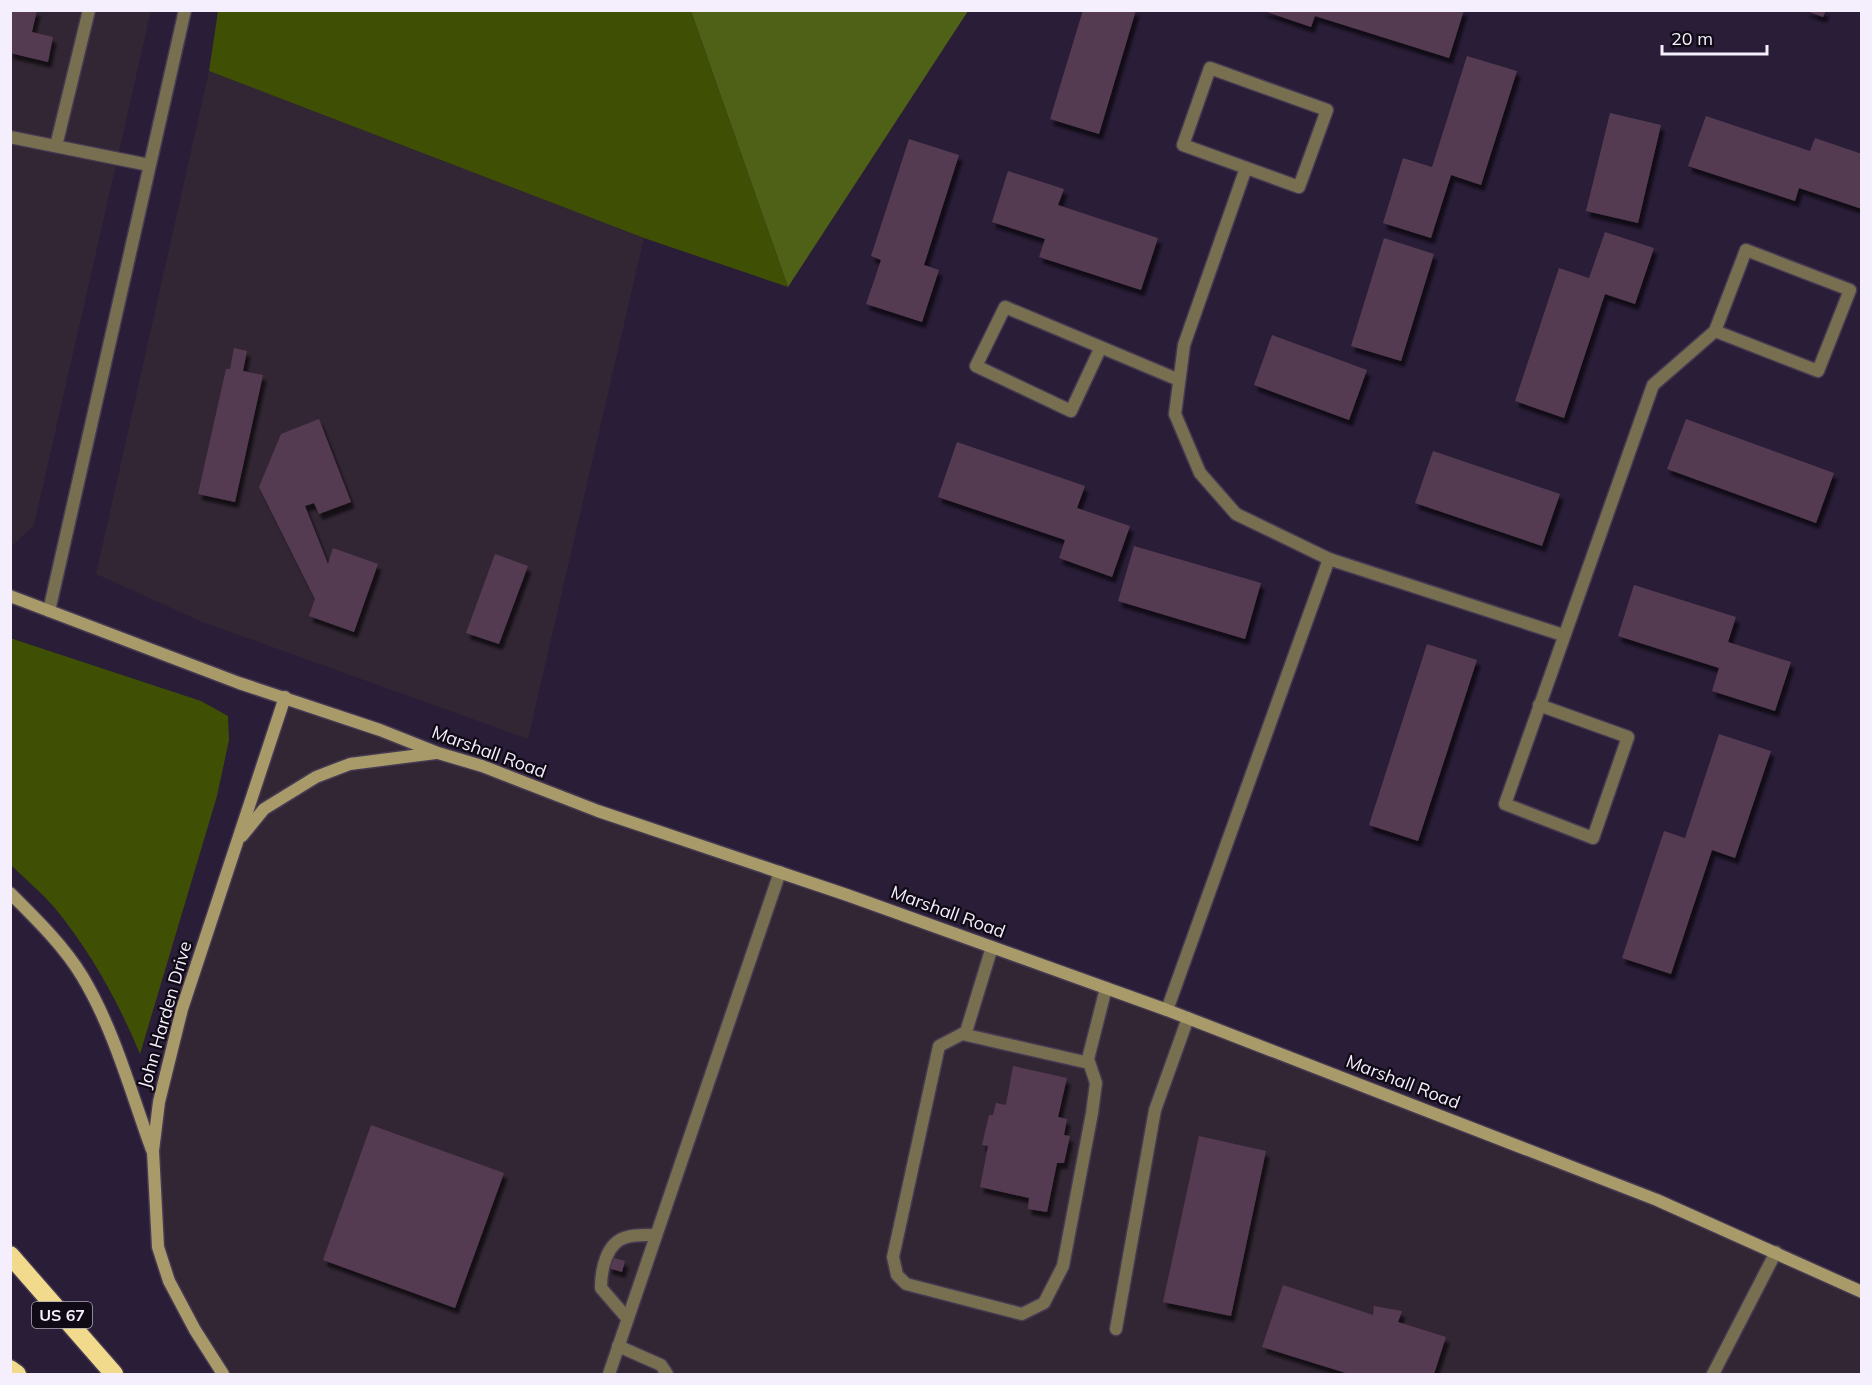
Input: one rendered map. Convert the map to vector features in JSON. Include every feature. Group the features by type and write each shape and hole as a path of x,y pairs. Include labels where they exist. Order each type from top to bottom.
{"highway":[{"name":"US 67","path":"10,1255 114,1374"},
{"path":"10,1369 16,1374"}],"main road":[{"name":"Marshall Road","path":"10,596 240,683 438,753 482,766 598,811 780,872 1167,1010 1657,1200 1862,1292"},
{"name":"John Harden Drive","path":"223,1374 195,1330 169,1281 161,1255 153,1151 169,1054 285,697"},
{"path":"237,842 264,809 316,777 350,764 438,753"},
{"path":"10,893 54,937 82,976 102,1014 153,1151"}],"street":[{"path":"56,146 89,10"},
{"path":"49,611 184,10"},
{"path":"1210,68 1327,110 1299,187 1246,168 1183,144 1210,68"},
{"path":"10,137 149,165"},
{"path":"1246,168 1184,345 1175,414 1200,473 1236,514 1329,559 1563,635"},
{"path":"1539,705 1628,737 1593,838 1505,804 1563,635 1653,385 1715,331 1746,250 1850,290 1818,371 1715,331"},
{"path":"1100,349 1071,411 976,366 1005,307 1100,349 1179,380"},
{"path":"1167,1010 1329,559"},
{"path":"609,1374 780,872"},
{"path":"992,947 966,1032 939,1046 893,1257 897,1275 906,1284 1022,1314 1044,1303 1063,1266 1096,1083 1089,1063 1106,988"},
{"path":"1116,1329 1155,1110 1188,1018"},
{"path":"962,1034 1089,1063"},
{"path":"627,1318 601,1288 601,1270 606,1255 625,1237 656,1234"},
{"path":"1713,1374 1776,1252"},
{"path":"618,1346 661,1365 667,1374"}],"shaded area":[{"path":"11,11 151,11 34,525 11,547"},
{"path":"209,71 644,238 528,739 200,621 96,574"},
{"path":"285,697 992,947 1657,1200 1861,1292 1861,1374 223,1374 158,1247 159,1102"}],"green space":[{"path":"218,11 691,11 788,287 644,238 209,71"},
{"path":"691,11 968,11 788,287"},
{"path":"10,638 201,701 228,716 229,740 217,796 140,1054 113,996 92,959 54,907 11,865"}],"building":[{"path":"10,10 37,10 32,32 53,37 48,62 10,53"},
{"path":"1083,10 1136,10 1099,134 1050,119"},
{"path":"1261,10 1464,10 1449,58 1315,16 1311,27"},
{"path":"1804,10 1826,10 1823,17"},
{"path":"1467,56 1517,71 1481,185 1451,175 1431,238 1383,223 1403,158 1432,167"},
{"path":"1610,113 1661,125 1638,223 1586,211"},
{"path":"1706,116 1810,151 1815,138 1862,154 1862,209 1799,188 1795,201 1688,166"},
{"path":"909,139 959,155 924,265 939,270 922,322 866,304 881,260 871,256"},
{"path":"1008,171 1064,189 1058,205 1158,238 1141,290 1039,257 1045,239 992,222"},
{"path":"1605,232 1654,248 1635,304 1605,294 1564,418 1515,401 1559,268 1589,278"},
{"path":"1384,238 1434,254 1401,361 1351,346"},
{"path":"1272,335 1367,370 1349,420 1254,385"},
{"path":"234,348 247,351 243,371 263,375 235,502 198,494 226,369 230,369"},
{"path":"319,419 351,502 319,514 314,503 305,506 328,564 333,548 378,564 354,632 309,616 315,599 259,487 281,434"},
{"path":"1686,419 1834,473 1816,523 1667,469"},
{"path":"957,442 1085,486 1077,508 1130,526 1112,577 1059,558 1065,540 938,497"},
{"path":"1433,451 1560,494 1542,546 1415,503"},
{"path":"1134,546 1261,583 1245,639 1118,601"},
{"path":"495,554 528,566 499,644 466,633"},
{"path":"1634,585 1736,617 1728,642 1791,662 1775,711 1712,691 1719,668 1618,636"},
{"path":"1427,644 1477,660 1418,841 1369,825"},
{"path":"1719,734 1771,751 1735,858 1712,850 1671,974 1622,958 1664,831 1685,838"},
{"path":"1013,1066 1067,1078 1058,1117 1067,1119 1064,1135 1070,1136 1064,1163 1057,1163 1047,1212 1028,1209 1029,1198 980,1187 988,1146 982,1145 989,1115 993,1115 996,1103 1006,1105"},
{"path":"371,1125 504,1173 455,1308 323,1260"},
{"path":"1199,1136 1266,1151 1231,1316 1163,1302"},
{"path":"611,1257 625,1261 622,1272 608,1268"},
{"path":"1283,1285 1373,1315 1374,1306 1402,1311 1398,1322 1446,1337 1434,1374 1349,1374 1262,1347"}]}
